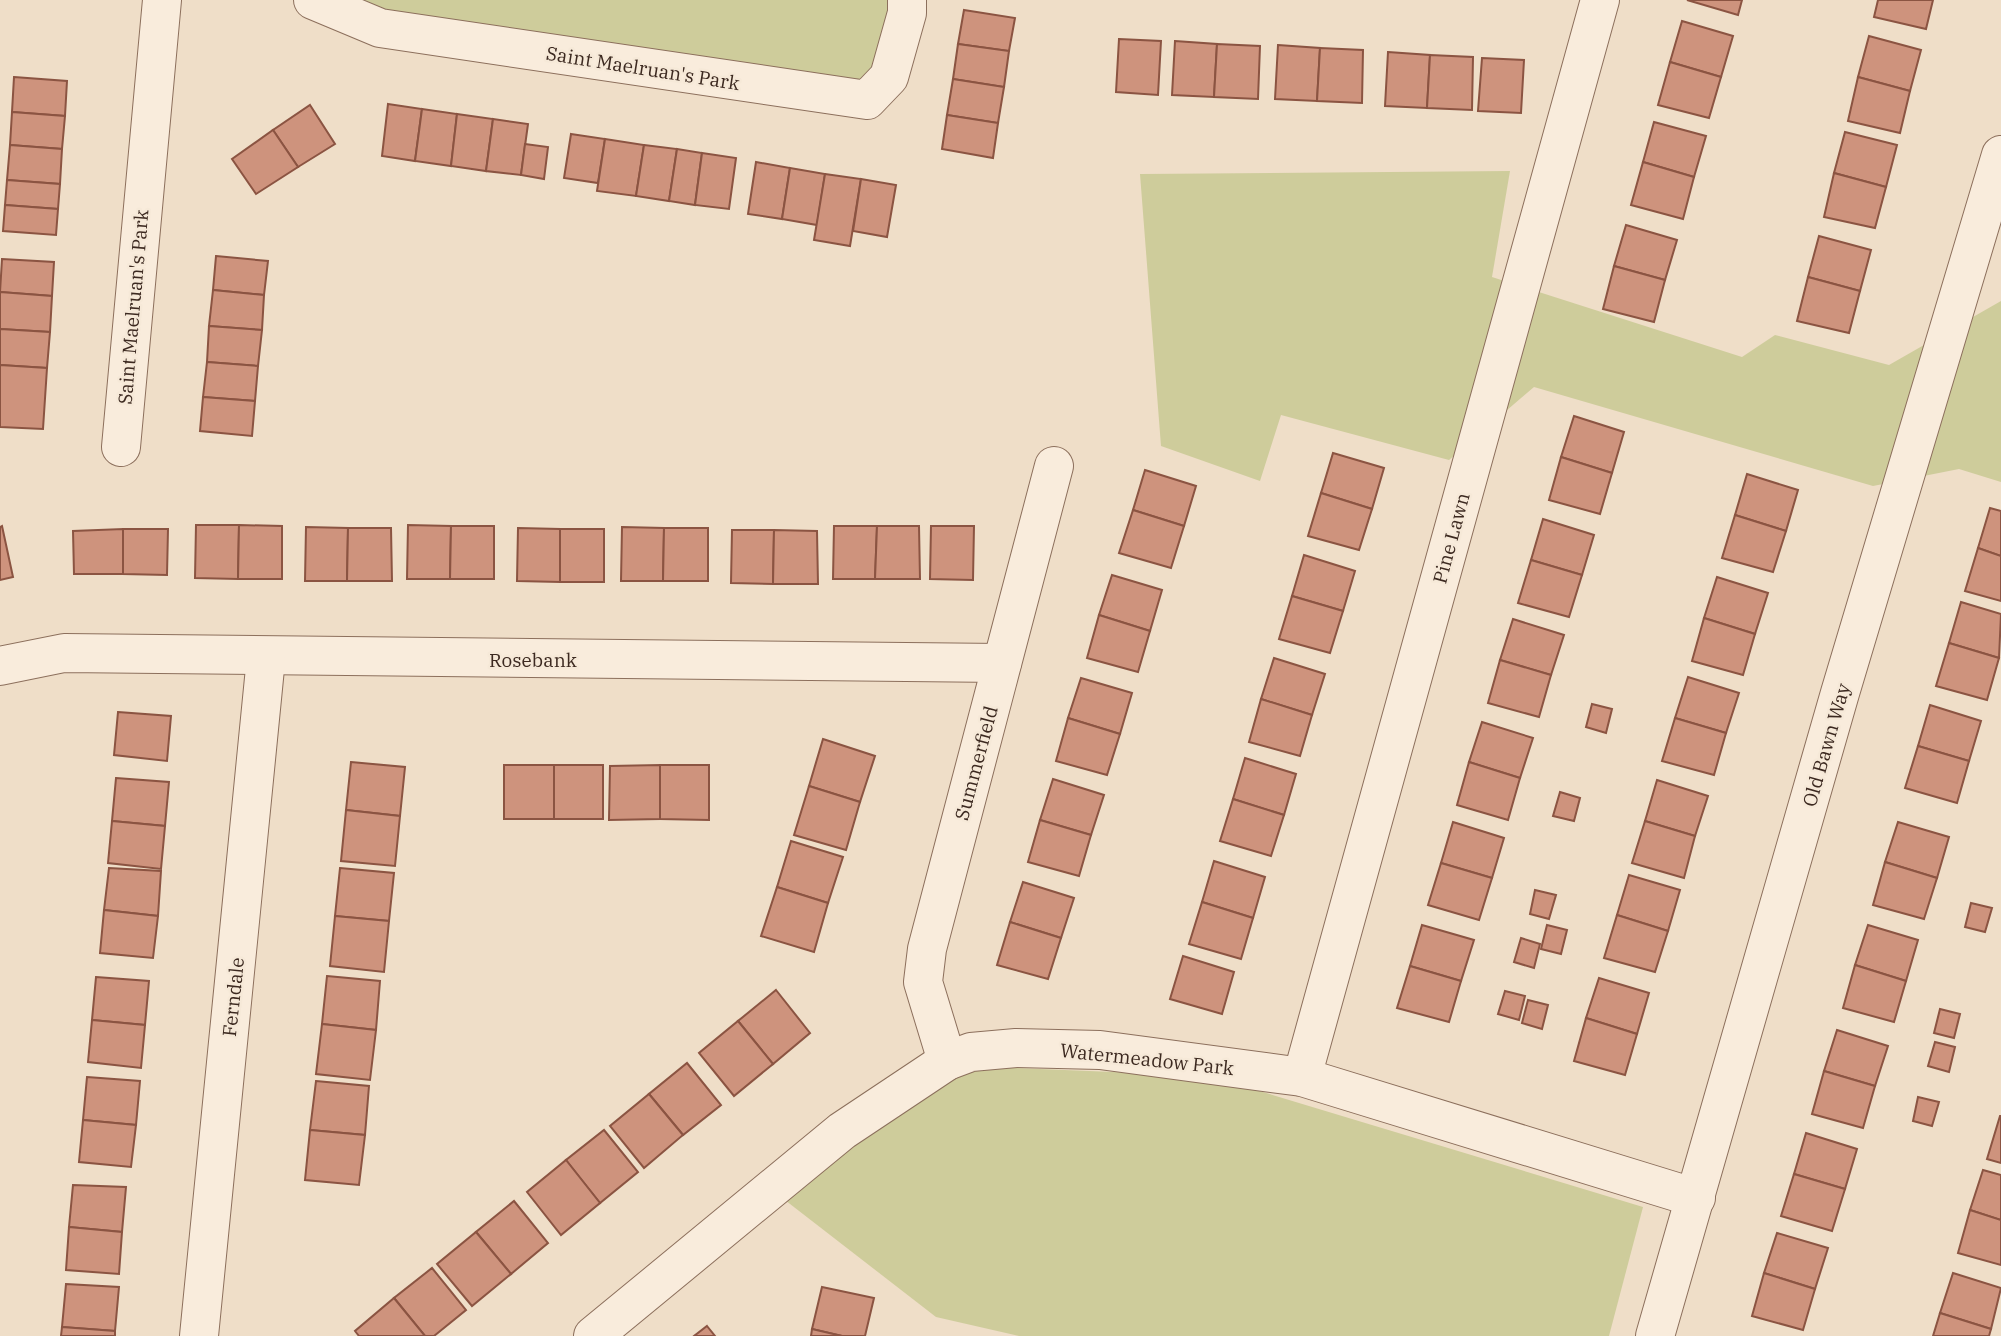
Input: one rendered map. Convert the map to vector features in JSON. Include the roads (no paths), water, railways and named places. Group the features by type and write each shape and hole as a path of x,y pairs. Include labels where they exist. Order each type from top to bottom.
{"street":[{"name":"Saint Maelruan's Park","path":"121,447 162,0"},
{"name":"Saint Maelruan's Park","path":"313,0 380,28 867,100 889,77 907,13 907,0"},
{"name":"Pine Lawn","path":"1302,1077 1600,0"},
{"name":"Old Bawn Way","path":"1654,1336 1840,693 2001,155"},
{"name":"Summerfield","path":"947,1061 923,982 927,949 1054,466"},
{"name":"Rosebank","path":"0,666 64,653 266,658 1002,663"},
{"name":"Ferndale","path":"199,1336 266,658"},
{"name":"Watermeadow Park","path":"593,1336 842,1132 947,1061 971,1052 1016,1048 1100,1050 1302,1077 1696,1198"}]}
